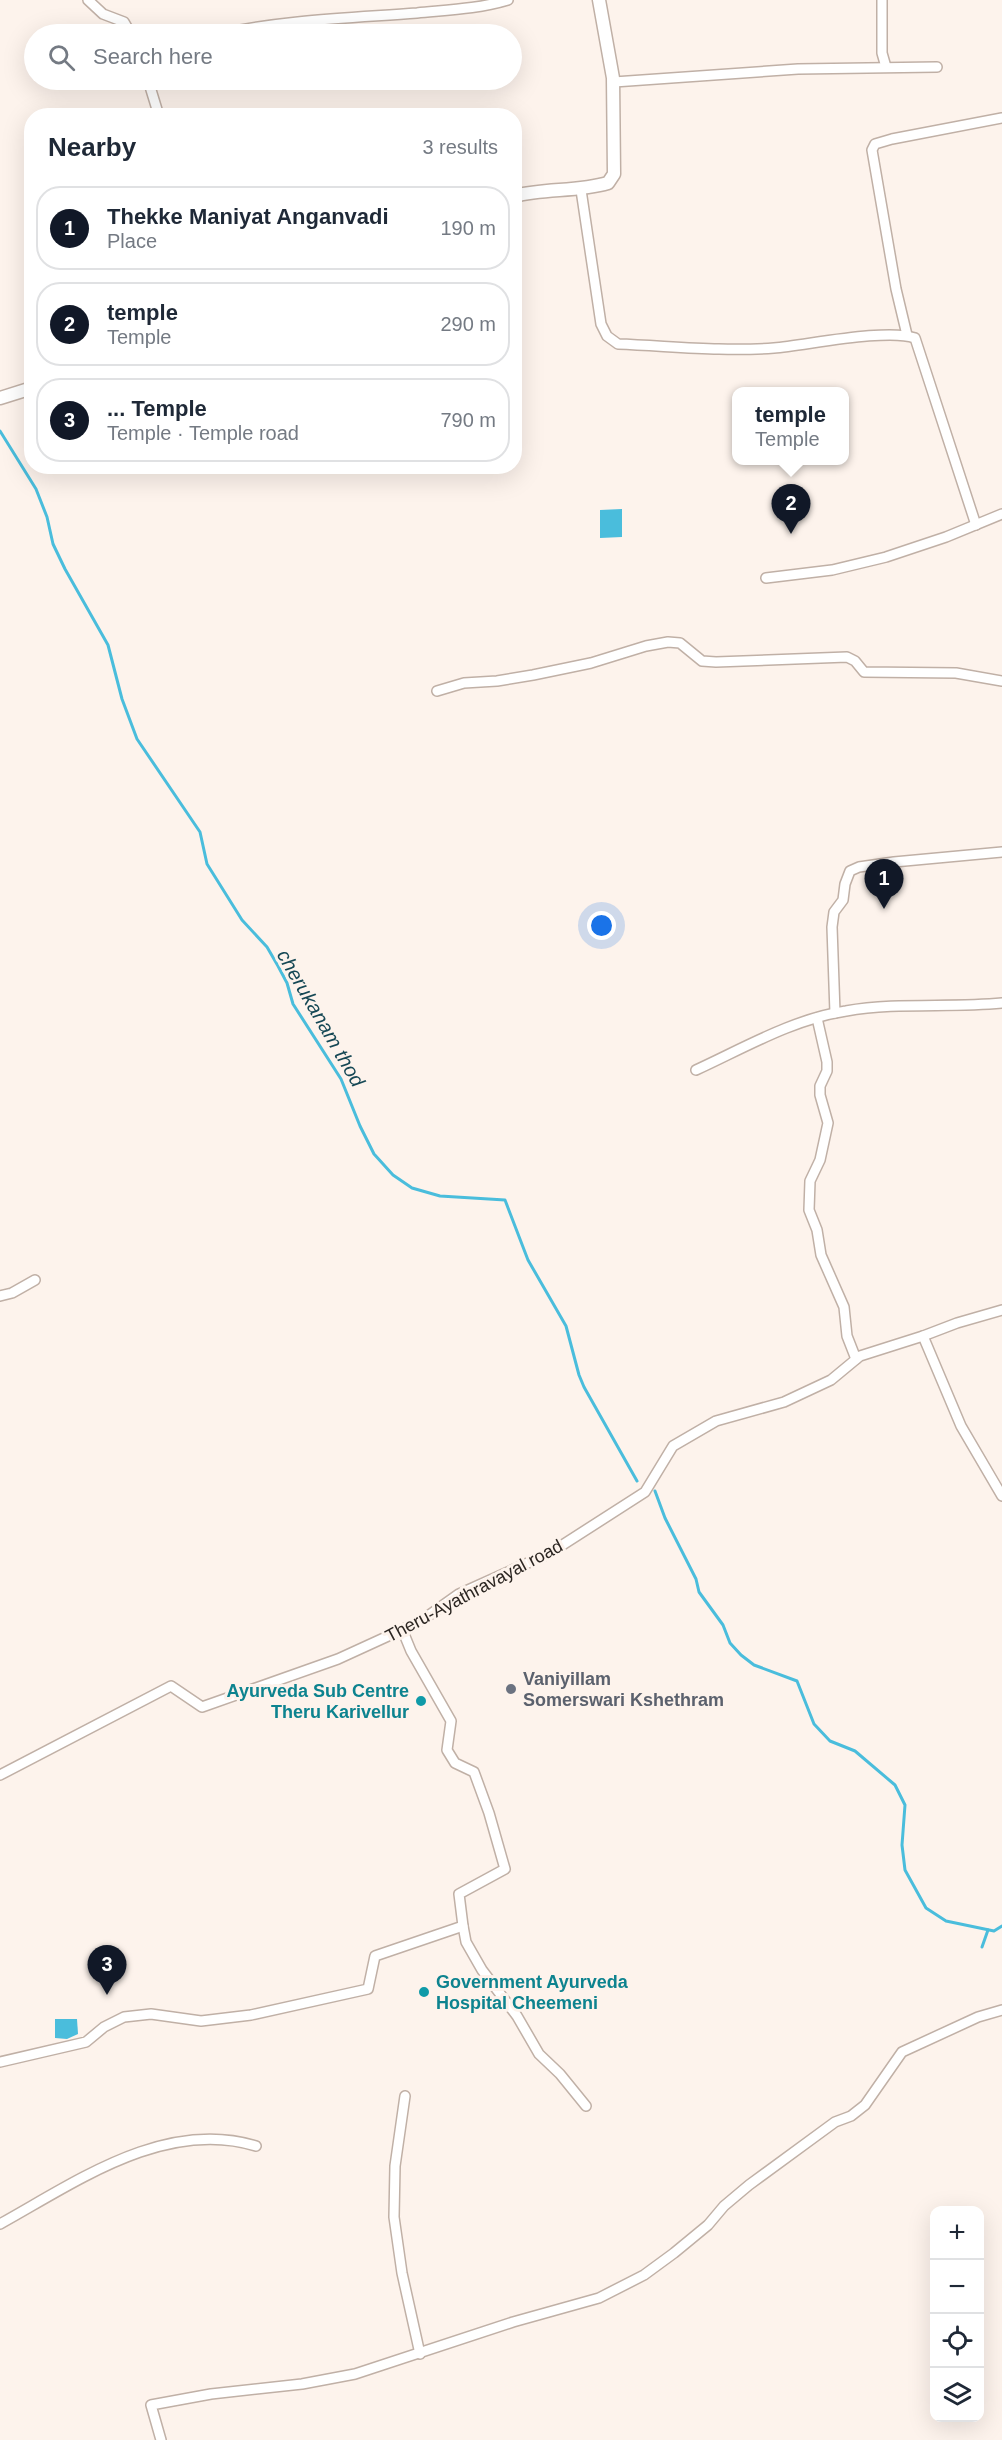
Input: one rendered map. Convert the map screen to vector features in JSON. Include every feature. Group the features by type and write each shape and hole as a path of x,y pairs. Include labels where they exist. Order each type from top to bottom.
{"street":[{"path":"88,0 104,14 125,24"},
{"path":"291,24 453,10 508,0"},
{"path":"882,0 882,53 886,68"},
{"path":"522,194 532,191 581,190 608,183 614,174 614,82 603,1"},
{"path":"614,82 798,69 937,67"},
{"path":"151,90 157,108"},
{"path":"908,335 896,289 872,150 875,144 892,139 1002,118"},
{"path":"581,190 602,324 607,336 618,344 718,350 774,348 895,334 915,338 976,525"},
{"path":"1,397 24,390"},
{"path":"766,578 832,570 886,557 1002,514"},
{"path":"437,691 464,682 497,681 591,663 668,642 680,643 702,661 749,662 847,657 855,661 864,672 956,673 1002,681"},
{"path":"835,1013 832,927 834,912 843,900 845,884 850,871 859,867 894,862 1002,852"},
{"path":"696,1070 742,1046 817,1018 848,1010 1002,1003"},
{"path":"817,1018 827,1062 827,1071 820,1086 820,1095 828,1123 820,1160 810,1181 809,1210 817,1230 821,1255 844,1307 847,1336 856,1359"},
{"path":"0,1296 12,1293 35,1280"},
{"name":"Theru-Ayathravayal road","path":"0,1775 171,1686 202,1707 338,1659 421,1621 459,1594 550,1553 645,1492 673,1446 716,1421 794,1398 831,1380 856,1359 957,1323 1002,1310"},
{"path":"923,1336 961,1426 1002,1496"},
{"path":"402,1629 411,1650 451,1721 447,1750 455,1763 474,1772 489,1813 505,1869 459,1894 463,1926 473,1957 524,2025 539,2054 586,2106"},
{"path":"0,2062 86,2042 104,2027 123,2017 151,2014 201,2021 251,2014 368,1989 375,1956 463,1926"},
{"path":"160,2440 151,2405 211,2394 270,2389 355,2374 513,2322 599,2298 644,2275 708,2225 724,2206 749,2185 835,2122 851,2116 865,2105 902,2052 978,2017 1002,2010"},
{"path":"405,2096 395,2166 394,2217 402,2273 420,2354"},
{"path":"0,2224 120,2158 171,2144 216,2138 239,2140 256,2146"}],"water":[{"path":"622,509 622,537 600,538 600,510"},
{"path":"55,2019 77,2019 78,2034 67,2039 55,2038"}],"waterway":[{"name":"cherukanam thod","path":"0,431 24,470"},
{"name":"cherukanam thod","path":"27,474 36,489 47,517 53,544 108,645 122,699 137,739 200,832 207,864 242,920 267,947 278,966 287,983 293,1004 341,1079 374,1154 393,1175 412,1188 440,1196 505,1200 528,1260 566,1326 584,1387 637,1481"},
{"name":"cherukanam thod","path":"655,1491 665,1518 696,1579 699,1592 723,1625 730,1643 754,1665 797,1681 814,1724 830,1741 855,1751 895,1785 905,1805 902,1845 905,1870 926,1908 946,1921 994,1931 1002,1926"},
{"path":"982,1947 988,1930"}],"place":[{"name":"temple","path":"791,534"},
{"name":"Thekke Maniyat Anganvadi","path":"884,909"},
{"name":"Vaniyillam Somerswari Kshethram","path":"511,1689"},
{"name":"Ayurveda Sub Centre Theru Karivellur","path":"421,1701"},
{"name":"Government Ayurveda Hospital Cheemeni","path":"424,1992"},
{"name":"... Temple","path":"107,1995"}]}
